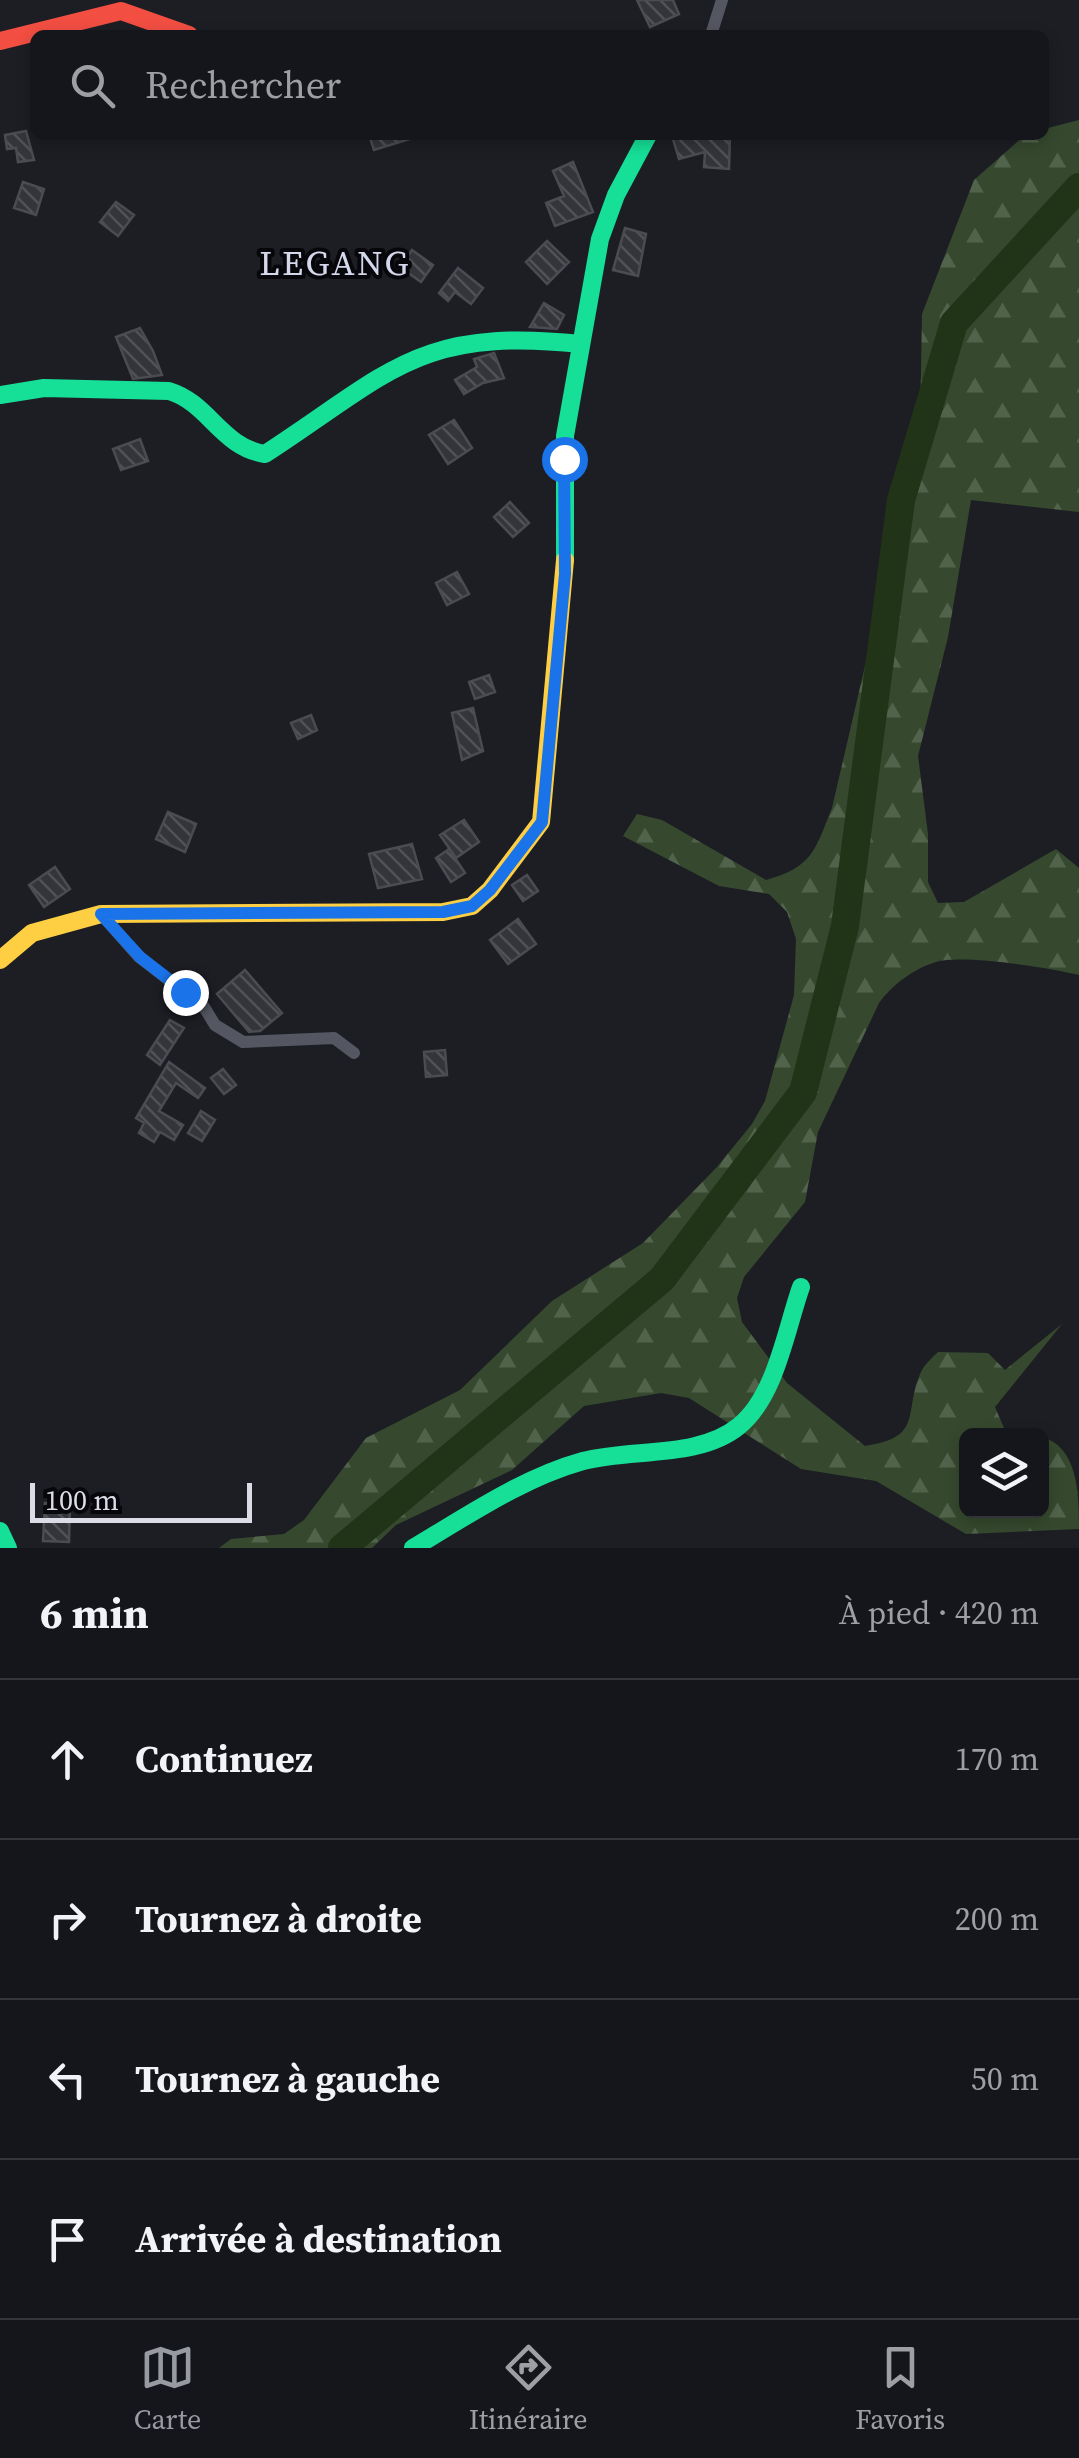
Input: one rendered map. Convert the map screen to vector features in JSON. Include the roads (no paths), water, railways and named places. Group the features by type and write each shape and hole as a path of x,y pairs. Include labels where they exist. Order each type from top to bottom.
{"street":[{"path":"713,30 722,0"},
{"path":"43,30 121,10 175,30"},
{"path":"0,41 30,33"},
{"path":"0,960 32,933 101,914 443,912 472,906 502,877 542,822 565,574 565,436 600,239 616,195 645,140"},
{"path":"0,395 60,385 117,393 170,391 184,397 232,447 265,454 389,368 430,353 519,336 581,344"},
{"path":"101,914 140,957 204,1007 214,1024 242,1042 334,1038 354,1053"},
{"path":"413,1548 474,1512 583,1461 718,1437 740,1425 756,1406 801,1287"},
{"path":"0,1531 8,1548"}],"waterway":[{"path":"342,1548 662,1279 803,1092 845,926 901,500 954,323 1079,187"}],"district":[{"name":"LEGANG","path":"335,263"}]}
